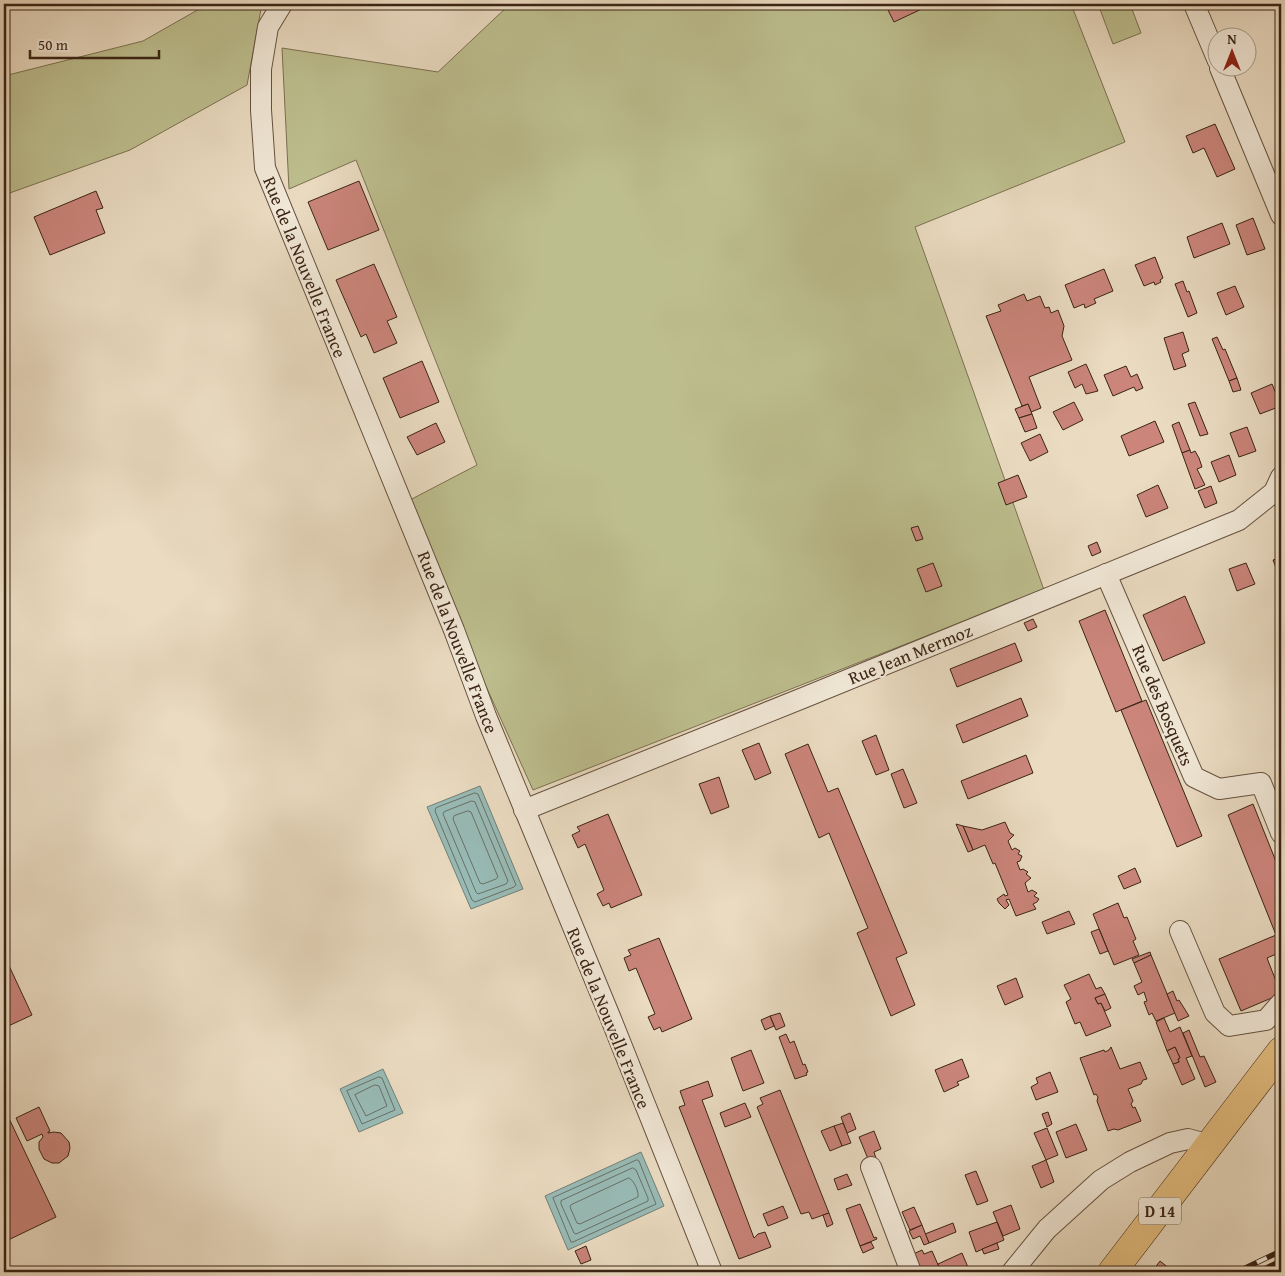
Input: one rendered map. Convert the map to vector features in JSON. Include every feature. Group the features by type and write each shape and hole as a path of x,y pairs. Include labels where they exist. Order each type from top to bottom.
{"main road":[{"name":"D 14","path":"1112,1272 1208,1149 1281,1051"}],"street":[{"name":"Rue de la Nouvelle France","path":"282,4 268,27 261,69 261,110 265,168 454,630 524,810 611,1019 712,1272"},
{"path":"1194,4 1208,37"},
{"path":"1224,78 1281,215"},
{"name":"Rue Jean Mermoz","path":"524,810 1239,520 1274,492 1281,477"},
{"name":"Rue des Bosquets","path":"1106,574 1194,776 1219,789 1261,782 1281,833"},
{"path":"1180,930 1214,1013 1229,1026 1266,1020 1281,1003"},
{"path":"1012,1272 1047,1229 1101,1180 1122,1167 1170,1143 1188,1139 1200,1142 1208,1149"},
{"path":"871,1167 911,1272"}],"green space":[{"path":"208,4 262,4 247,85 130,150 4,195 4,76 143,41"},
{"path":"510,4 1071,4 1125,142 915,227 1044,590 533,790 475,662 408,501 477,465 356,160 289,189 282,48 438,72"},
{"path":"1098,4 1130,4 1141,33 1113,44"}],"water":[{"path":"480,786 523,889 471,909 427,807"},
{"path":"383,1069 403,1113 359,1132 340,1089"},
{"path":"641,1152 664,1206 568,1250 545,1196"}],"building":[{"path":"885,4 924,4 926,7 894,22"},
{"path":"1215,124 1235,169 1217,177 1204,148 1193,153 1186,136"},
{"path":"359,181 379,230 328,250 308,202"},
{"path":"96,191 103,208 96,210 105,233 50,255 34,217"},
{"path":"1253,218 1265,249 1247,255 1236,225"},
{"path":"1222,223 1230,244 1194,258 1187,237"},
{"path":"1155,257 1163,278 1160,280 1161,282 1155,285 1154,282 1144,286 1135,265"},
{"path":"374,264 397,317 387,321 397,343 374,353 366,334 361,337 336,280"},
{"path":"1104,269 1113,291 1094,299 1096,303 1085,308 1084,304 1074,308 1065,285"},
{"path":"1183,281 1197,313 1188,317 1175,284"},
{"path":"1235,286 1244,307 1226,315 1217,293"},
{"path":"1024,294 1027,301 1040,296 1045,308 1049,307 1051,313 1058,310 1064,326 1062,336 1072,360 1029,377 1041,408 1031,412 1028,404 1022,406 986,316 1001,311 998,305"},
{"path":"1183,332 1189,351 1182,354 1186,366 1174,370 1164,338"},
{"path":"1217,337 1223,350 1225,349 1237,378 1229,381 1212,339"},
{"path":"422,361 439,402 400,418 383,378"},
{"path":"1086,364 1098,391 1086,394 1082,384 1075,388 1068,372"},
{"path":"1126,366 1131,377 1137,374 1143,388 1136,391 1134,387 1113,396 1104,375"},
{"path":"1237,378 1241,390 1233,392 1229,381"},
{"path":"1272,384 1281,406 1260,414 1251,393"},
{"path":"1074,402 1083,420 1063,430 1053,412"},
{"path":"1195,402 1208,434 1200,436 1188,404"},
{"path":"1028,404 1032,414 1019,418 1015,409"},
{"path":"1032,414 1037,428 1025,432 1019,418"},
{"path":"1155,421 1164,442 1129,456 1121,436"},
{"path":"1179,422 1190,450 1182,453 1172,425"},
{"path":"436,423 445,442 417,455 407,437"},
{"path":"1247,427 1256,451 1239,457 1230,433"},
{"path":"1040,434 1048,452 1030,461 1021,443"},
{"path":"1190,450 1191,453 1195,451 1199,458 1202,467 1197,469 1205,485 1195,489 1182,453"},
{"path":"1229,455 1236,475 1219,482 1211,462"},
{"path":"1018,475 1027,497 1006,505 998,483"},
{"path":"1158,485 1168,508 1146,517 1137,495"},
{"path":"1211,486 1217,503 1205,508 1198,491"},
{"path":"918,526 923,539 916,541 911,528"},
{"path":"1097,542 1101,552 1092,556 1088,546"},
{"path":"1281,557 1281,581 1273,560"},
{"path":"933,563 942,586 926,592 917,569"},
{"path":"1246,563 1255,584 1237,591 1229,569"},
{"path":"1185,596 1205,643 1163,661 1143,615"},
{"path":"1105,610 1142,701 1116,712 1079,621"},
{"path":"1033,619 1037,627 1028,631 1024,623"},
{"path":"1015,643 1022,661 957,687 950,669"},
{"path":"1021,698 1028,716 963,743 956,725"},
{"path":"1146,700 1202,836 1177,847 1121,710"},
{"path":"876,735 889,770 876,775 862,741"},
{"path":"759,743 771,773 755,780 742,750"},
{"path":"808,744 828,792 838,788 907,953 896,958 915,1005 891,1016 857,933 868,928 829,833 819,838 785,754"},
{"path":"1026,755 1033,773 968,799 961,781"},
{"path":"903,769 917,803 904,808 891,774"},
{"path":"719,777 729,807 711,814 699,784"},
{"path":"1253,804 1281,874 1281,952 1267,958 1281,994 1241,1011 1219,959 1276,935 1228,815"},
{"path":"608,814 642,895 611,908 609,903 603,906 597,894 604,890 585,844 578,848 572,835 580,831 577,827"},
{"path":"1005,822 1010,833 1014,835 1008,841 1012,850 1015,848 1020,851 1018,854 1022,856 1020,861 1017,862 1020,870 1023,869 1028,872 1026,874 1031,878 1025,883 1028,892 1032,890 1037,893 1034,896 1039,899 1033,904 1036,909 1016,916 1009,899 1006,900 1009,905 1005,909 997,899 1004,894 1005,896 1008,895 995,863 993,864 985,845 973,850 963,826 982,830"},
{"path":"956,824 963,826 973,850 968,852"},
{"path":"1135,868 1141,882 1124,889 1118,876"},
{"path":"1118,903 1124,918 1127,917 1136,939 1133,941 1139,955 1114,965 1093,914"},
{"path":"1069,911 1075,924 1047,934 1042,922"},
{"path":"1099,929 1108,951 1100,954 1091,932"},
{"path":"659,938 692,1019 662,1032 660,1027 654,1030 648,1017 655,1014 636,968 629,971 624,958 631,955 628,950"},
{"path":"1150,952 1151,955 1134,963 1132,959"},
{"path":"4,955 32,1015 4,1028"},
{"path":"1151,955 1175,1013 1156,1021 1152,1013 1149,1015 1144,1002 1147,1001 1144,992 1138,995 1134,986 1142,982 1134,963"},
{"path":"1089,974 1096,989 1101,987 1105,994 1095,998 1098,1004 1101,1003 1111,1026 1086,1036 1080,1022 1075,1024 1066,1002 1071,999 1064,985"},
{"path":"1016,978 1023,997 1005,1005 997,986"},
{"path":"1173,991 1177,1001 1179,1000 1189,1016 1178,1021 1167,994"},
{"path":"1105,994 1111,1008 1105,1011 1101,1003 1098,1004 1095,998"},
{"path":"780,1013 785,1026 776,1030 770,1016"},
{"path":"770,1016 774,1026 765,1030 761,1020"},
{"path":"1164,1018 1170,1032 1180,1027 1192,1056 1186,1058 1195,1079 1182,1085 1173,1064 1179,1062 1178,1059 1180,1058 1175,1047 1167,1051 1156,1022"},
{"path":"1189,1030 1200,1057 1204,1056 1216,1082 1205,1087 1183,1033"},
{"path":"786,1034 790,1043 794,1041 803,1065 805,1064 808,1072 806,1073 807,1075 795,1079 779,1037"},
{"path":"1111,1047 1120,1069 1140,1062 1147,1079 1143,1080 1141,1084 1128,1089 1133,1101 1131,1104 1133,1108 1135,1107 1141,1121 1118,1130 1108,1131 1097,1101 1098,1097 1096,1094 1094,1095 1080,1058 1104,1050 1105,1052"},
{"path":"1175,1047 1180,1058 1178,1059 1179,1062 1173,1064 1167,1051"},
{"path":"751,1050 764,1083 743,1091 731,1058"},
{"path":"962,1059 969,1077 957,1082 959,1085 944,1092 935,1070"},
{"path":"1050,1072 1058,1092 1036,1100 1031,1087 1038,1083 1036,1078"},
{"path":"708,1081 713,1096 702,1100 754,1238 758,1234 765,1232 771,1247 739,1259 679,1107 685,1105 680,1091"},
{"path":"780,1090 829,1213 812,1219 809,1212 801,1214 757,1107 763,1104 760,1098"},
{"path":"745,1103 751,1117 725,1127 720,1113"},
{"path":"39,1107 50,1131 48,1133 61,1133 69,1142 68,1156 59,1163 52,1163 44,1159 39,1149 39,1142 43,1137 42,1134 27,1141 16,1118"},
{"path":"4,1108 56,1217 4,1242"},
{"path":"1048,1112 1052,1124 1047,1127 1042,1114"},
{"path":"850,1113 856,1129 847,1133 841,1117"},
{"path":"843,1123 851,1143 842,1146 834,1126"},
{"path":"1076,1124 1087,1150 1066,1158 1056,1132"},
{"path":"834,1126 842,1146 830,1151 821,1131"},
{"path":"1047,1128 1058,1155 1046,1160 1034,1133"},
{"path":"874,1131 881,1149 874,1152 879,1168 873,1171 859,1137"},
{"path":"1046,1160 1054,1182 1041,1188 1032,1166"},
{"path":"976,1171 988,1201 977,1205 965,1175"},
{"path":"847,1174 852,1185 838,1190 834,1179"},
{"path":"860,1204 874,1238 876,1237 877,1239 860,1246 846,1209"},
{"path":"1011,1205 1020,1229 1003,1236 993,1212"},
{"path":"783,1206 788,1218 768,1226 763,1214"},
{"path":"914,1207 922,1225 910,1230 902,1212"},
{"path":"829,1213 833,1224 827,1227 823,1215"},
{"path":"997,1222 1004,1240 976,1252 969,1232"},
{"path":"953,1223 956,1232 929,1243 925,1234"},
{"path":"922,1225 929,1243 924,1245 920,1236 913,1239 909,1231"},
{"path":"871,1242 874,1248 863,1253 860,1246"},
{"path":"997,1243 999,1249 984,1254 982,1249"},
{"path":"586,1246 591,1260 581,1264 575,1251"},
{"path":"922,1250 924,1254 932,1251 939,1267 931,1272 916,1272 909,1256"},
{"path":"962,1253 970,1272 941,1272 938,1264"},
{"path":"1160,1261 1170,1269 1167,1272 1159,1272 1154,1269"}],"railway":[{"path":"1237,1272 1281,1251"},
{"path":"1258,1272 1281,1261"}]}
